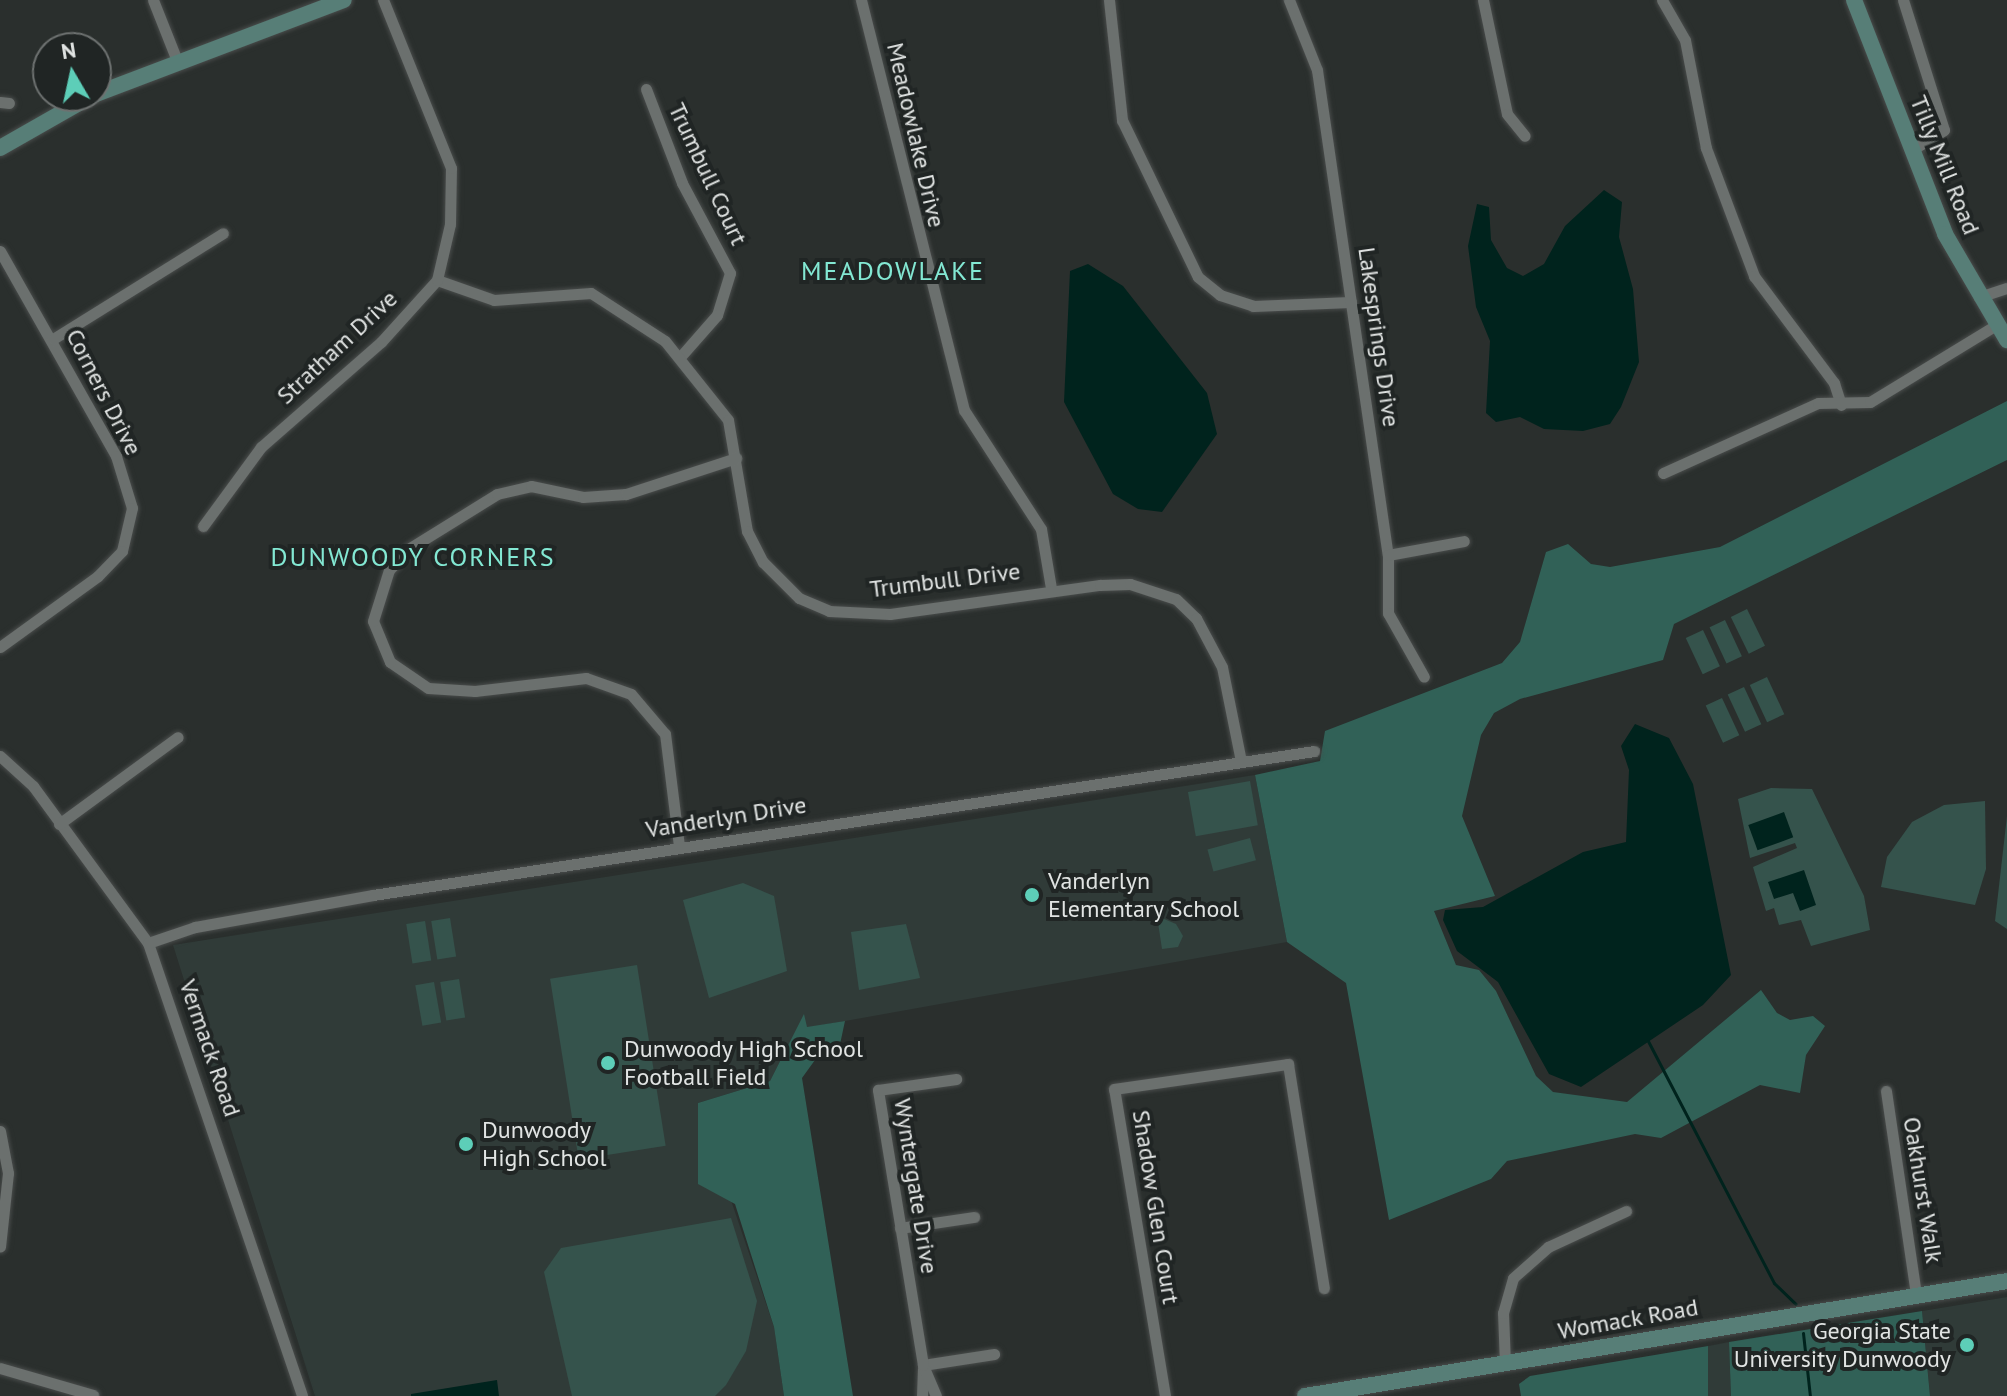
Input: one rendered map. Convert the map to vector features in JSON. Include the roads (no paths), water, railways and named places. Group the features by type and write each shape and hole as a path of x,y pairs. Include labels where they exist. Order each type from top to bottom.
{"street":[{"path":"153,0 176,58"},
{"path":"112,87 176,58 344,0"},
{"name":"Stratham Drive","path":"203,526 261,447 381,342 437,280 450,224 451,168 383,0"},
{"name":"Meadowlake Drive","path":"861,0 964,410 1041,529 1051,588"},
{"path":"1109,0 1122,120 1198,277 1253,306 1351,302"},
{"name":"Lakesprings Drive","path":"1289,0 1317,70 1388,555 1388,613 1424,677"},
{"path":"1483,0 1507,114 1525,136"},
{"path":"1662,0 1685,40 1706,148 1754,276 1834,383 1841,405"},
{"name":"Tilly Mill Road","path":"1854,0 1912,150 1979,297 2007,340"},
{"path":"1903,0 1944,130 1912,150"},
{"name":"Trumbull Court","path":"646,89 682,183 730,273 717,315 681,356"},
{"path":"0,148 64,112"},
{"path":"53,339 223,233"},
{"name":"Corners Drive","path":"0,251 53,339 116,456 132,508 130,531 98,576 0,647"},
{"name":"Trumbull Drive","path":"437,280 494,300 550,292 606,298 681,356 728,420 747,531 763,562 799,598 829,611 890,614 1051,588 1130,584 1176,599 1196,618 1222,667 1241,761"},
{"path":"1979,297 2007,288"},
{"path":"1663,473 1818,403 1841,405 1870,402 1996,325"},
{"path":"679,846 665,734 631,694 586,678 475,691 428,688 390,662 373,621 377,599 410,548 515,486 602,497 658,487 736,458"},
{"path":"1388,555 1464,541"},
{"path":"59,824 178,737"},
{"name":"Vanderlyn Drive","path":"148,943 222,922 679,846 1314,751"},
{"name":"Vermack Road","path":"0,756 33,786 148,943 302,1396"},
{"name":"Shadow Glen Court","path":"1165,1396 1114,1089 1288,1064 1324,1288"},
{"name":"Wyntergate Drive","path":"922,1396 923,1365 878,1090 956,1079"},
{"name":"Oakhurst Walk","path":"1886,1091 1916,1295"},
{"path":"0,1131 8,1188 0,1247"},
{"path":"1505,1364 1503,1313 1513,1278 1548,1247 1626,1211"},
{"path":"900,1228 974,1217"},
{"name":"Womack Road","path":"1305,1396 1343,1393 2007,1281"},
{"path":"923,1365 994,1354"},
{"name":"Wyntergate Drive","path":"923,1365 936,1396"},
{"path":"0,1368 93,1395"}],"waterway":[{"path":"1648,1041 1774,1283 1796,1304"},
{"path":"1803,1333 1810,1396"}],"place":[{"name":"Vanderlyn Elementary School","path":"1032,895"},
{"name":"Dunwoody High School Football Field","path":"608,1063"},
{"name":"Dunwoody High School","path":"466,1144"},
{"name":"Georgia State University Dunwoody","path":"1967,1345"}],"district":[{"name":"MEADOWLAKE","path":"893,271"},
{"name":"DUNWOODY CORNERS","path":"413,557"}]}
